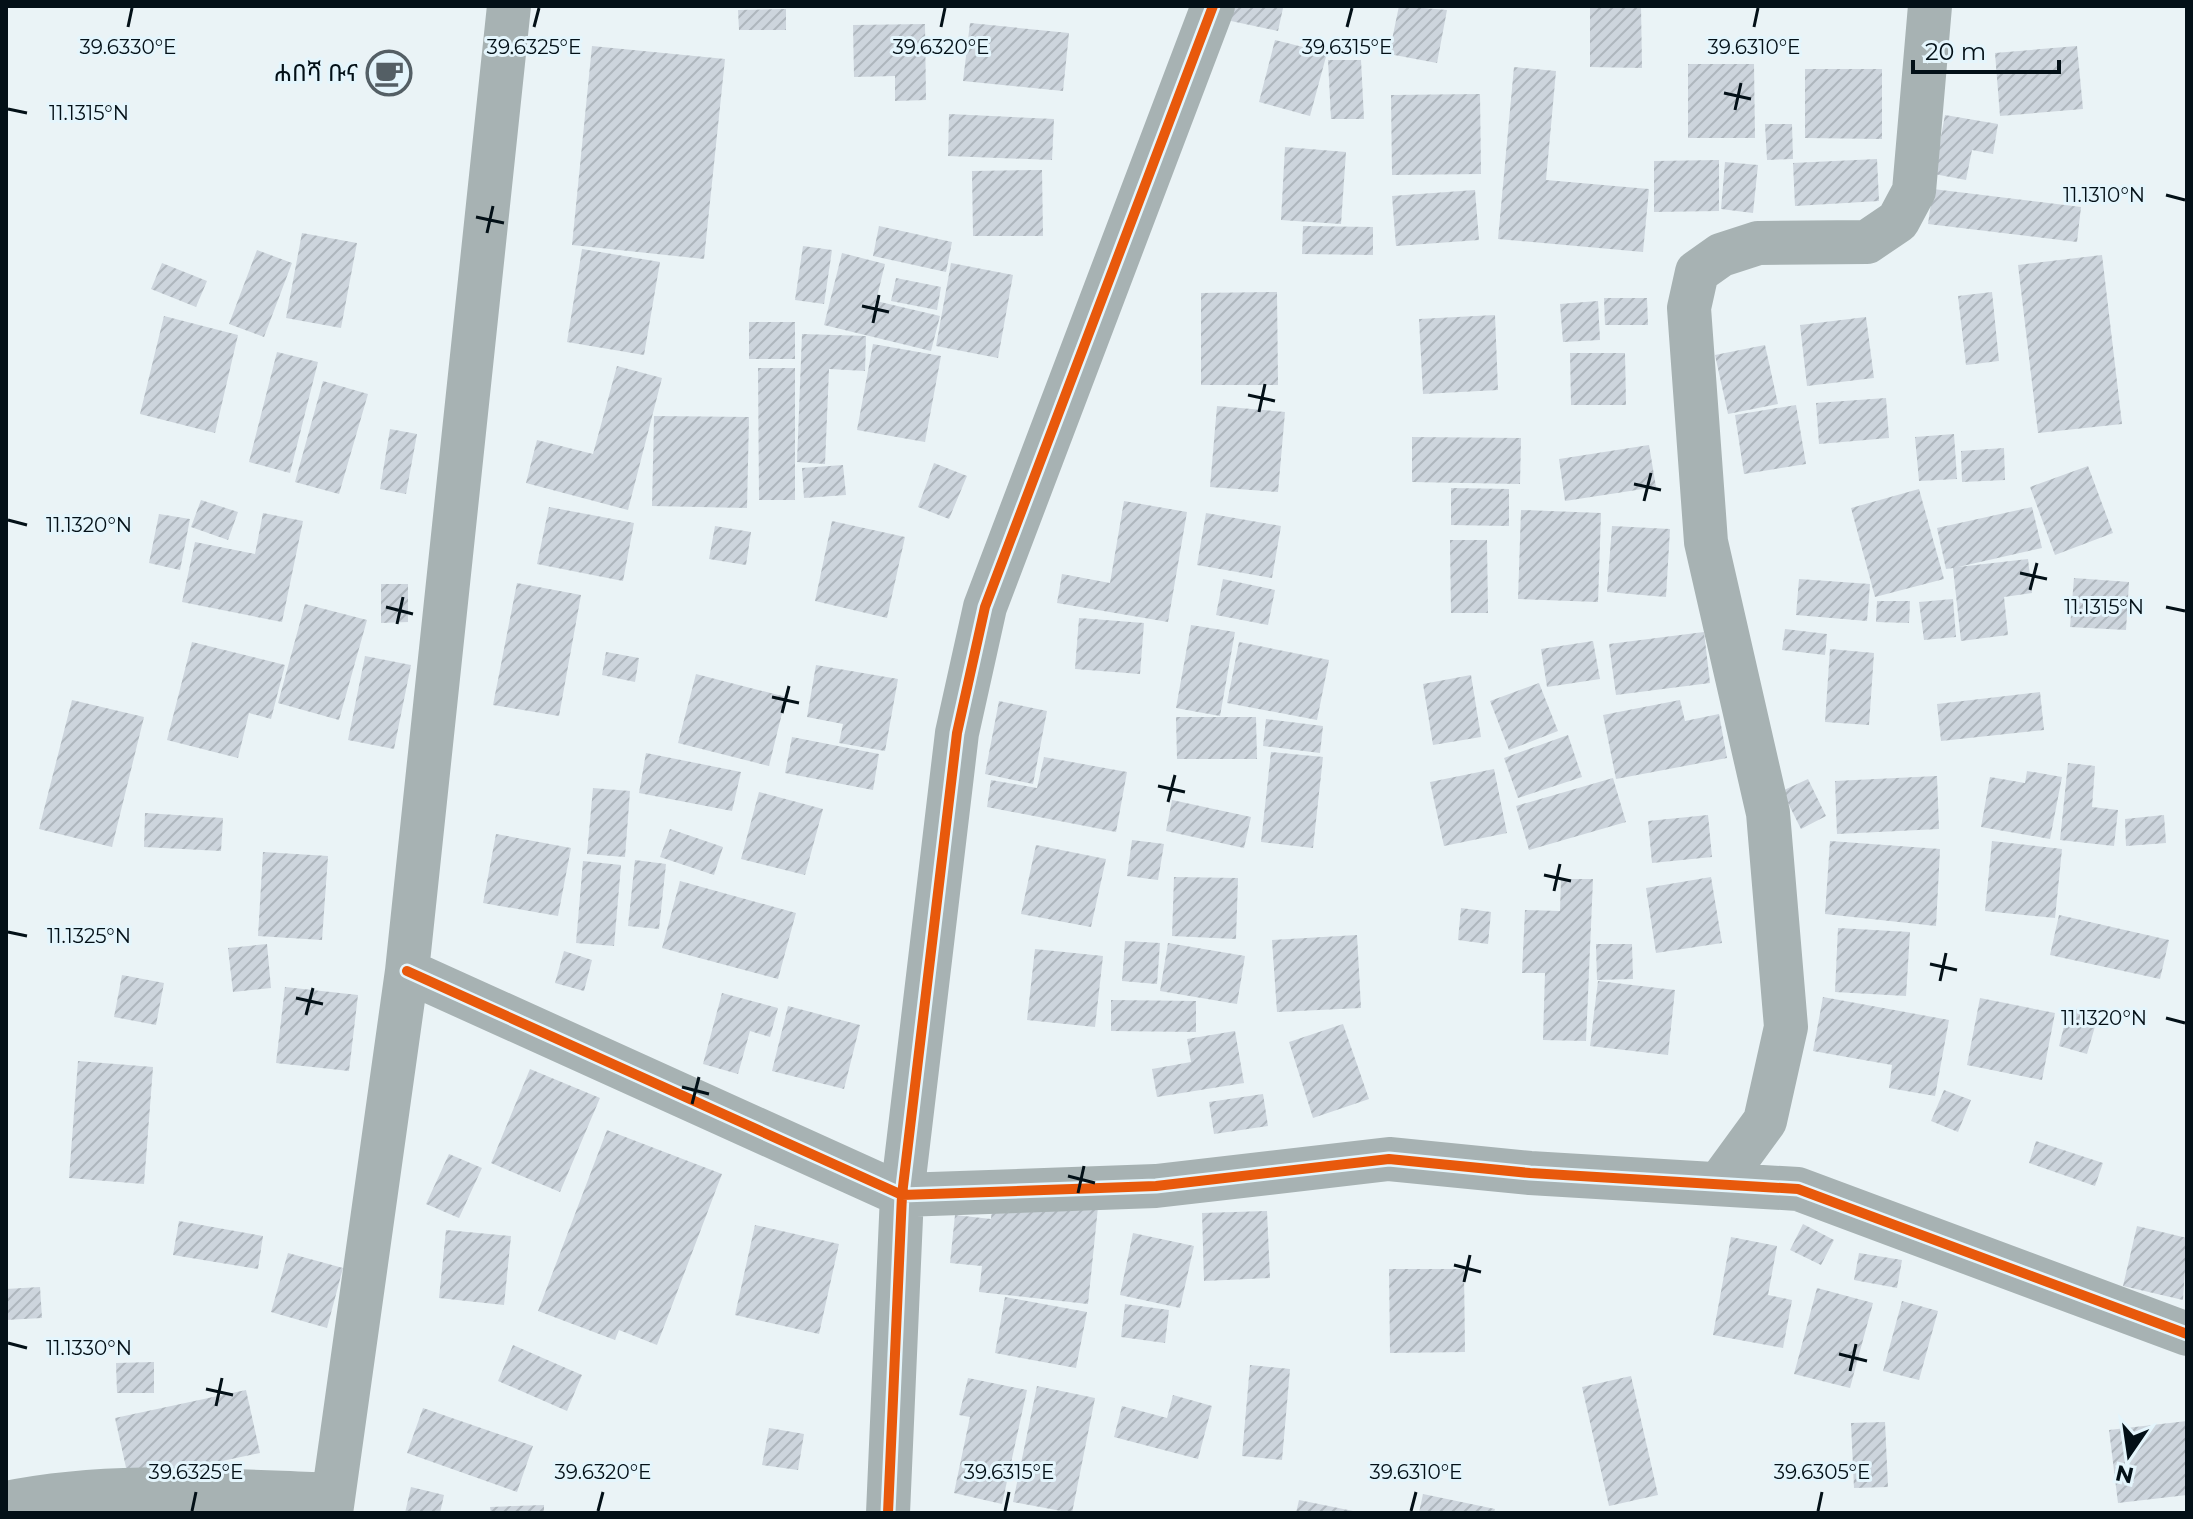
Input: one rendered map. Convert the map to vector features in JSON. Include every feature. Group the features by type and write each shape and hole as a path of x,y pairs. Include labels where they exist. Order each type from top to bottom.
{"street":[{"path":"6,1503 37,1497 160,1489 331,1504 407,971 509,6"},
{"path":"888,1513 902,1195 957,733 985,607 1033,473 1213,6"},
{"path":"1719,1184 1765,1121 1786,1027 1768,813 1706,542 1689,308 1697,272 1721,255 1758,243 1867,242 1898,221 1914,191 1930,6"},
{"path":"407,971 902,1195 1156,1186 1389,1159 1530,1173 1798,1189 2187,1334"}],"building":[{"path":"1234,6 1283,8 1278,31 1231,21"},
{"path":"1399,6 1447,10 1437,63 1389,54"},
{"path":"1590,6 1641,6 1642,68 1590,67"},
{"path":"786,9 786,30 739,30 738,10"},
{"path":"970,23 1069,33 1063,91 963,81"},
{"path":"925,24 926,100 895,101 895,76 854,77 853,25"},
{"path":"1275,40 1327,53 1310,116 1259,102"},
{"path":"592,46 725,59 704,259 572,245"},
{"path":"2077,46 2083,109 2000,116 1995,53"},
{"path":"1328,60 1361,60 1364,119 1331,119"},
{"path":"1688,64 1754,64 1755,138 1688,138"},
{"path":"1514,67 1556,71 1546,180 1649,189 1643,252 1498,239"},
{"path":"1805,69 1882,69 1882,139 1805,138"},
{"path":"1480,94 1481,174 1392,175 1391,95"},
{"path":"949,114 1054,119 1052,160 948,156"},
{"path":"1945,115 1998,124 1993,154 1972,150 1966,180 1934,174"},
{"path":"1765,124 1792,124 1793,159 1767,160"},
{"path":"1285,147 1346,152 1341,224 1281,220"},
{"path":"1877,159 1879,201 1795,206 1793,163"},
{"path":"1719,160 1719,211 1654,212 1654,161"},
{"path":"1725,162 1758,165 1753,213 1721,209"},
{"path":"1042,170 1043,236 973,236 972,171"},
{"path":"1933,189 2081,207 2077,242 1928,224"},
{"path":"1475,190 1479,240 1396,246 1392,196"},
{"path":"879,226 952,242 946,272 873,256"},
{"path":"1303,226 1373,227 1373,255 1302,254"},
{"path":"302,233 357,243 341,328 286,318"},
{"path":"803,246 832,250 824,304 795,300"},
{"path":"582,249 660,262 644,355 567,342"},
{"path":"257,250 292,263 264,337 229,324"},
{"path":"842,253 885,264 876,301 940,316 931,351 824,325"},
{"path":"2102,255 2122,424 2038,433 2018,265"},
{"path":"162,263 207,281 196,307 151,289"},
{"path":"951,263 1013,275 998,358 936,346"},
{"path":"896,278 941,287 937,310 891,301"},
{"path":"1277,292 1278,385 1201,385 1201,293"},
{"path":"1992,292 1999,361 1966,365 1958,296"},
{"path":"1604,298 1647,298 1648,325 1605,325"},
{"path":"1598,301 1600,340 1563,342 1560,304"},
{"path":"1495,315 1498,390 1423,394 1419,319"},
{"path":"164,316 238,335 215,433 140,414"},
{"path":"1866,317 1874,378 1807,386 1800,325"},
{"path":"749,322 795,322 795,359 749,359"},
{"path":"802,334 866,336 865,371 829,369 825,464 797,462"},
{"path":"873,344 941,356 925,442 857,430"},
{"path":"1765,345 1778,404 1728,414 1715,355"},
{"path":"277,352 318,362 290,473 249,462"},
{"path":"1570,353 1625,353 1626,405 1571,405"},
{"path":"617,366 662,378 628,510 526,483 537,440 593,454"},
{"path":"758,368 795,368 795,500 759,500"},
{"path":"323,381 368,394 339,494 295,482"},
{"path":"1886,398 1889,438 1819,444 1816,403"},
{"path":"1796,405 1806,464 1744,474 1735,415"},
{"path":"1217,406 1285,412 1278,492 1210,487"},
{"path":"654,416 749,417 747,508 652,506"},
{"path":"390,429 417,434 406,494 380,489"},
{"path":"1954,434 1957,479 1919,481 1915,437"},
{"path":"1412,437 1521,438 1520,484 1412,482"},
{"path":"1649,445 1656,487 1565,501 1559,459"},
{"path":"2004,448 2005,480 1962,482 1961,451"},
{"path":"934,463 967,476 949,519 918,507"},
{"path":"843,465 846,495 804,498 802,468"},
{"path":"2088,466 2113,533 2055,555 2030,487"},
{"path":"1451,488 1509,489 1509,526 1451,525"},
{"path":"1919,489 1944,579 1875,597 1851,508"},
{"path":"201,500 238,512 228,540 191,527"},
{"path":"1124,501 1187,512 1168,622 1057,603 1062,574 1110,583"},
{"path":"549,507 634,523 623,581 537,564"},
{"path":"2032,507 2042,548 1958,567 2028,559 2032,593 2004,597 2008,635 1961,641 1953,568 1946,569 1937,528"},
{"path":"1521,510 1601,513 1598,602 1518,599"},
{"path":"263,513 303,521 282,622 182,602 195,542 255,554"},
{"path":"1206,513 1281,526 1272,578 1197,565"},
{"path":"159,514 190,519 180,570 149,563"},
{"path":"832,521 905,537 887,618 815,601"},
{"path":"715,526 751,532 746,565 709,559"},
{"path":"1612,526 1670,529 1666,597 1607,592"},
{"path":"1450,540 1487,540 1488,613 1451,613"},
{"path":"2074,578 2129,582 2126,630 2070,627"},
{"path":"1223,579 1275,590 1268,625 1216,615"},
{"path":"1799,579 1870,584 1867,621 1796,615"},
{"path":"517,583 581,595 559,716 493,705"},
{"path":"381,584 408,584 408,622 381,623"},
{"path":"1953,599 1956,637 1924,640 1919,602"},
{"path":"1877,601 1910,601 1909,623 1876,622"},
{"path":"305,604 367,620 339,720 278,703"},
{"path":"1079,618 1144,623 1140,674 1075,669"},
{"path":"1191,625 1235,632 1220,716 1176,708"},
{"path":"1785,629 1827,634 1825,655 1782,650"},
{"path":"1704,632 1710,683 1616,695 1609,644"},
{"path":"1593,641 1600,679 1547,687 1541,649"},
{"path":"192,642 285,665 271,719 249,713 238,758 167,740"},
{"path":"1239,642 1329,660 1317,720 1227,703"},
{"path":"1830,649 1874,653 1869,725 1825,722"},
{"path":"606,652 639,658 635,682 602,675"},
{"path":"365,656 411,665 394,749 348,740"},
{"path":"816,665 898,679 885,751 839,743 843,724 807,717"},
{"path":"696,674 786,697 769,766 678,743"},
{"path":"1471,675 1481,737 1433,745 1423,684"},
{"path":"1539,683 1558,731 1509,750 1490,701"},
{"path":"2040,692 2044,730 1941,741 1937,704"},
{"path":"72,700 144,717 112,847 39,829"},
{"path":"1680,700 1685,721 1719,714 1727,758 1616,779 1603,715"},
{"path":"999,701 1047,711 1033,784 985,774"},
{"path":"1176,717 1256,717 1257,759 1177,759"},
{"path":"1266,719 1323,726 1320,753 1263,746"},
{"path":"1568,735 1582,777 1518,798 1504,758"},
{"path":"792,737 879,754 873,790 785,773"},
{"path":"1271,752 1323,757 1313,848 1261,842"},
{"path":"646,753 741,772 732,811 639,793"},
{"path":"1044,757 1127,772 1116,832 987,807 991,780 1037,788"},
{"path":"2068,763 2095,766 2092,807 2118,810 2114,846 2060,840"},
{"path":"1494,769 1507,833 1444,846 1430,782"},
{"path":"2027,771 2062,777 2050,839 1981,827 1990,777 2025,783"},
{"path":"1937,776 1939,829 1837,834 1835,781"},
{"path":"1613,778 1626,822 1529,850 1516,806"},
{"path":"1808,779 1826,816 1801,829 1782,791"},
{"path":"593,788 630,791 625,857 587,854"},
{"path":"759,792 823,809 805,875 741,859"},
{"path":"1172,800 1251,817 1244,848 1166,831"},
{"path":"145,813 223,818 221,851 144,847"},
{"path":"1708,815 1712,857 1652,863 1648,821"},
{"path":"2164,815 2166,843 2126,846 2125,819"},
{"path":"670,829 723,847 714,875 660,857"},
{"path":"496,834 571,848 558,916 483,903"},
{"path":"1132,840 1164,844 1158,880 1127,876"},
{"path":"1830,841 1940,849 1936,926 1825,914"},
{"path":"1992,841 2062,849 2055,918 1985,911"},
{"path":"1036,845 1106,859 1091,927 1021,914"},
{"path":"263,852 328,856 322,940 258,936"},
{"path":"635,860 666,864 659,929 628,926"},
{"path":"583,861 621,865 614,946 576,943"},
{"path":"1174,877 1238,878 1236,939 1172,936"},
{"path":"1711,877 1722,943 1656,953 1646,888"},
{"path":"1561,879 1593,879 1586,1041 1543,1040 1545,973 1522,973 1525,910 1560,911"},
{"path":"680,881 796,913 778,979 662,948"},
{"path":"1461,908 1491,912 1488,944 1458,940"},
{"path":"2059,915 2169,940 2160,979 2050,955"},
{"path":"1838,928 1910,932 1906,996 1835,992"},
{"path":"1357,935 1361,1008 1277,1012 1272,940"},
{"path":"1125,941 1160,943 1157,984 1122,981"},
{"path":"1168,943 1245,956 1237,1004 1160,991"},
{"path":"267,944 271,988 233,992 228,948"},
{"path":"1596,944 1632,944 1633,979 1597,980"},
{"path":"1035,949 1103,956 1095,1027 1027,1020"},
{"path":"564,951 592,960 584,991 555,983"},
{"path":"122,975 164,983 156,1025 114,1017"},
{"path":"1598,981 1675,990 1668,1055 1590,1046"},
{"path":"285,987 358,995 349,1071 276,1063"},
{"path":"722,993 778,1008 770,1037 750,1031 738,1074 703,1064"},
{"path":"1823,997 1949,1020 1935,1096 1889,1088 1892,1065 1813,1051"},
{"path":"1980,998 2055,1013 2042,1080 1967,1065"},
{"path":"1111,1000 1196,1001 1196,1032 1111,1031"},
{"path":"788,1006 860,1025 844,1089 772,1071"},
{"path":"2069,1007 2098,1016 2087,1054 2059,1046"},
{"path":"1343,1024 1369,1099 1313,1118 1289,1042"},
{"path":"1235,1031 1244,1083 1157,1097 1152,1069 1191,1062 1187,1039"},
{"path":"78,1061 153,1067 144,1184 69,1178"},
{"path":"530,1069 600,1098 560,1192 491,1163"},
{"path":"1944,1090 1971,1100 1958,1132 1931,1121"},
{"path":"1263,1094 1268,1126 1214,1134 1209,1102"},
{"path":"607,1130 722,1174 657,1345 619,1330 615,1340 538,1311"},
{"path":"2036,1141 2103,1163 2095,1186 2029,1163"},
{"path":"449,1154 482,1168 459,1218 426,1204"},
{"path":"993,1195 1098,1207 1088,1304 979,1292 982,1266 950,1263 955,1215 991,1219"},
{"path":"1267,1211 1270,1278 1204,1281 1202,1213"},
{"path":"179,1221 263,1236 258,1269 173,1255"},
{"path":"1803,1224 1834,1240 1821,1265 1790,1250"},
{"path":"755,1225 839,1244 819,1334 735,1315"},
{"path":"2137,1226 2187,1238 2183,1300 2123,1286"},
{"path":"446,1230 511,1236 504,1305 439,1298"},
{"path":"1133,1233 1194,1246 1180,1308 1120,1295"},
{"path":"1731,1237 1777,1246 1768,1295 1792,1300 1783,1348 1713,1335"},
{"path":"288,1253 343,1268 327,1328 271,1312"},
{"path":"1859,1253 1902,1260 1897,1288 1854,1280"},
{"path":"1389,1269 1464,1269 1465,1352 1390,1353"},
{"path":"40,1287 42,1318 6,1320 6,1289"},
{"path":"1817,1288 1873,1303 1850,1388 1794,1374"},
{"path":"1005,1297 1087,1312 1076,1368 995,1353"},
{"path":"1902,1301 1938,1311 1919,1380 1883,1371"},
{"path":"1125,1304 1169,1310 1165,1343 1121,1337"},
{"path":"513,1345 582,1375 567,1411 498,1381"},
{"path":"154,1362 154,1393 117,1393 116,1363"},
{"path":"1250,1365 1290,1369 1282,1460 1242,1456"},
{"path":"1631,1376 1658,1495 1609,1506 1582,1387"},
{"path":"968,1378 1027,1390 1002,1504 954,1493 970,1417 959,1415"},
{"path":"1037,1386 1095,1398 1072,1513 1013,1502"},
{"path":"246,1390 260,1453 129,1481 115,1418"},
{"path":"1173,1395 1212,1406 1198,1459 1114,1437 1122,1406 1167,1418"},
{"path":"423,1408 533,1446 517,1492 407,1453"},
{"path":"2187,1421 2187,1495 2118,1503 2109,1430"},
{"path":"1885,1422 1888,1487 1854,1488 1851,1423"},
{"path":"769,1428 804,1434 798,1470 762,1465"},
{"path":"411,1487 444,1495 440,1513 405,1513"},
{"path":"1423,1494 1495,1509 1494,1513 1419,1513"},
{"path":"1299,1500 1358,1512 1358,1513 1296,1513"},
{"path":"544,1505 544,1513 491,1513 490,1507"}],"cycle path":[{"path":"888,1513 902,1195 957,733 985,607 1213,6"},
{"path":"407,971 902,1195 1156,1186 1389,1159 1530,1173 1798,1189 2187,1334"}],"place":[{"name":"ሐበሻ ቡና","path":"389,73"}]}
